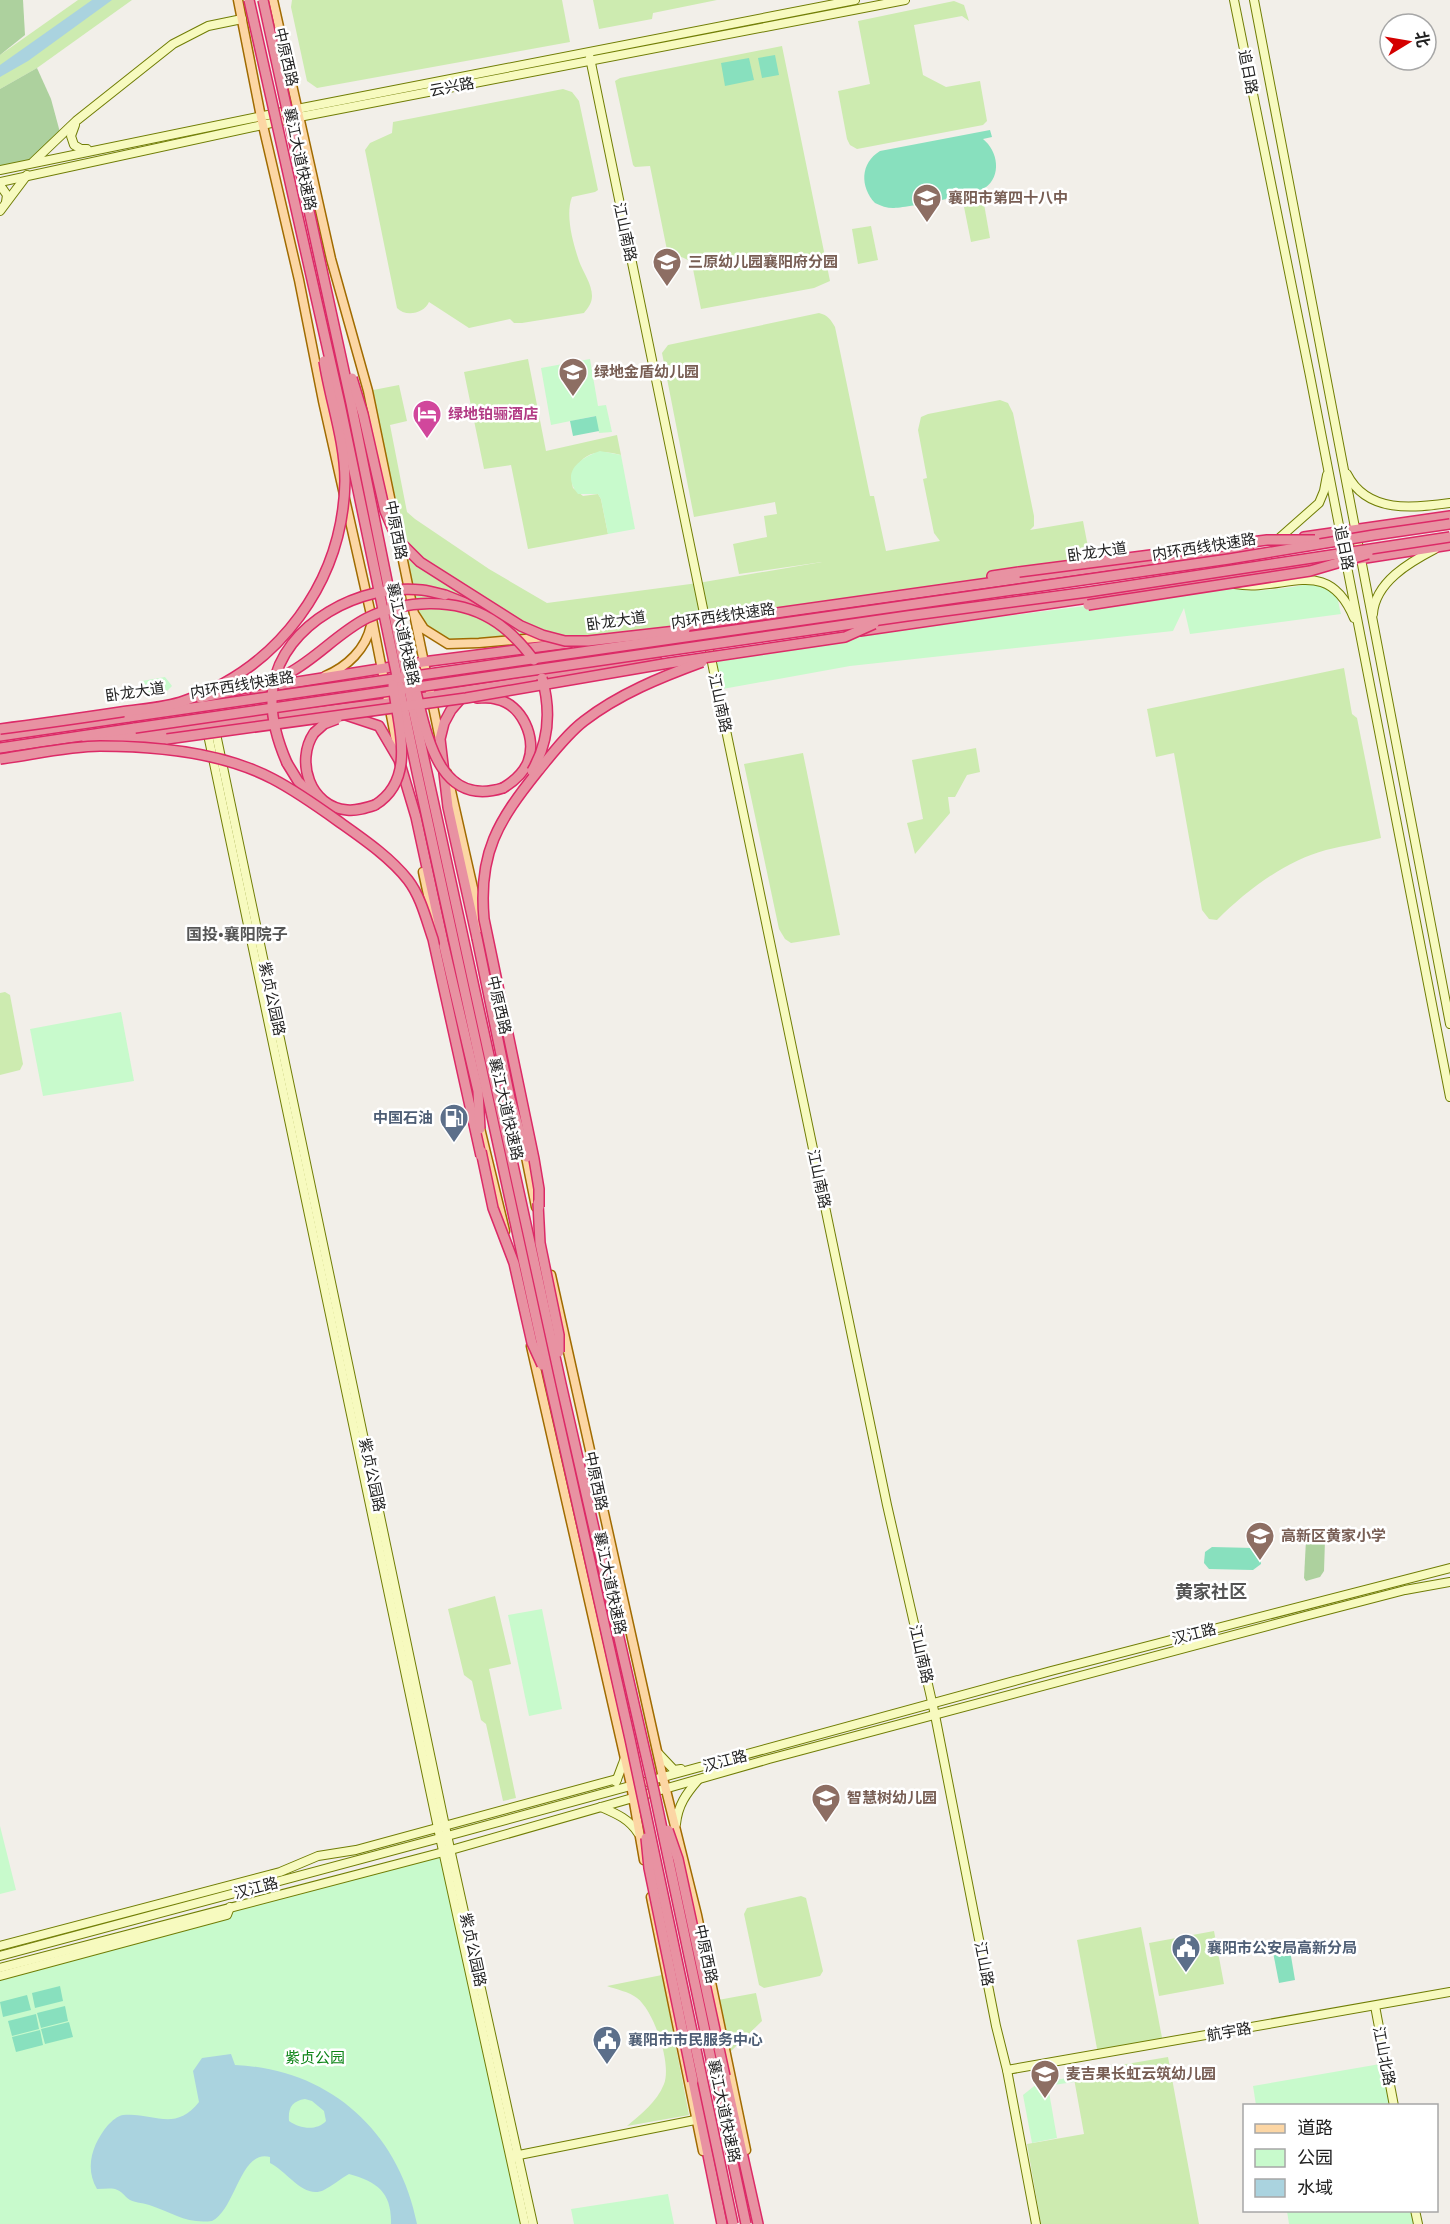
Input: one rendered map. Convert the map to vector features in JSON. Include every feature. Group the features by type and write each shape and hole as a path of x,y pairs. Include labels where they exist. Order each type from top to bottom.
{"highway":[{"name":"襄江大道快速路","path":"249,0 316,305 412,704 642,1736 747,2224"},
{"name":"襄江大道快速路","path":"263,0 334,323 417,772 630,1739 733,2224"},
{"path":"182,702 237,675 282,638 302,614 319,586 334,550 345,480 316,305"},
{"path":"334,323 363,414 385,511 397,539 434,573 521,626"},
{"name":"卧龙大道","path":"0,728 423,662 916,594 1450,516"},
{"name":"内环西线快速路","path":"0,736 1229,559 1450,524"},
{"path":"916,594 1019,572 1267,540 1308,541 1374,535"},
{"name":"内环西线快速路","path":"0,748 907,616 1439,543 1450,537"},
{"path":"0,757 211,725 388,703 499,684 1361,558 1439,543"},
{"path":"986,614 1088,605 1310,571 1363,555 1439,543 1450,545"},
{"path":"549,1378 532,1343 514,1263 493,1208 433,939 422,904 408,880 312,798 287,763 279,744 273,711 273,688 279,666 288,648 303,632 333,609 363,597 397,590 421,590 445,595 542,635 565,641 588,641 721,625 771,624"},
{"path":"387,603 430,745 440,768 452,781 464,789 490,792 502,789 513,783 528,762 531,748 527,727 516,711 496,699 466,698"},
{"path":"357,712 324,724 314,733 309,741 304,763 306,776 317,793 335,807 347,810 368,807 386,799 395,788 400,776 401,746 387,603"},
{"path":"0,728 182,702 260,685 310,660 352,627 368,618 407,605 449,605 472,611 490,618 522,644 536,663 546,693 548,721 544,747 492,840 482,881 482,900 489,947 539,1189 540,1243 559,1335 559,1370"},
{"path":"0,757 167,740 466,698 528,686 845,637 870,625 907,616"},
{"path":"517,797 553,752 583,722 622,697 675,672 722,655"},
{"path":"499,684 462,697 444,723 440,739 448,807 510,1098 539,1207"},
{"path":"227,723 247,726 348,715 379,726 399,760 416,817 477,1091 481,1156"},
{"path":"98,746 183,752 236,764 292,789 355,833"},
{"path":"642,1736 652,1761 668,1830 678,1859 758,2224"},
{"path":"630,1739 630,1765 646,1836 649,1868 722,2224"}],"main road":[{"path":"238,0 262,121 299,280 323,401 372,619 399,760 472,1101 488,1155 634,1798 658,1942 695,2120 722,2224"},
{"name":"中原西路","path":"273,0 331,259 369,391 430,695 516,1080 517,1118 657,1753 698,1915 733,2084 758,2224"},
{"path":"413,612 424,629 448,644 479,644 540,637 584,640"},
{"path":"314,680 335,671 356,654 369,633 372,619"}],"street":[{"name":"云兴路","path":"0,183 298,113 589,56 855,0"},
{"name":"云兴路","path":"589,56 905,0"},
{"name":"追日路","path":"1234,0 1328,467 1450,1097"},
{"name":"追日路","path":"1254,0 1450,1024"},
{"path":"3,208 26,176 32,163 76,121 173,44 208,26 242,19"},
{"name":"江山南路","path":"589,56 706,623"},
{"path":"76,121 71,136 74,145 81,149 101,149"},
{"name":"云兴路","path":"0,170 101,149 262,121"},
{"path":"0,183 7,195 3,208"},
{"path":"1342,464 1352,483 1371,499 1393,506 1410,508 1450,503"},
{"path":"1275,542 1319,503 1324,491 1328,467"},
{"path":"1373,621 1374,605 1390,581 1406,565 1439,543"},
{"path":"1213,580 1250,587 1307,578 1324,582 1343,598 1360,633"},
{"name":"江山南路","path":"710,653 887,1505 932,1704"},
{"name":"紫贞公园路","path":"211,725 441,1827 514,2156 533,2224"},
{"name":"汉江路","path":"0,1956 1062,1668 1450,1568"},
{"name":"汉江路","path":"0,1968 447,1852 935,1715 1394,1593 1450,1582"},
{"name":"江山路","path":"932,1704 1036,2224"},
{"path":"657,1753 674,1770 695,1769"},
{"path":"599,1794 613,1788 624,1758"},
{"path":"0,1946 280,1872 318,1856 356,1850 618,1779"},
{"path":"676,1828 677,1810 698,1780"},
{"path":"602,1807 633,1825 640,1836"},
{"path":"0,1976 227,1915 230,1907"},
{"name":"航宇路","path":"1007,2070 1450,1992"},
{"name":"江山北路","path":"1375,2006 1394,2104"},
{"path":"514,2156 695,2120"},
{"name":"紫贞公园路","path":"514,2156 525,2224"}],"green space":[{"path":"0,0 23,0 25,35 0,55"},
{"path":"78,0 132,0 37,68 0,89 0,55"},
{"path":"292,0 562,0 570,42 317,88 307,81 291,7"},
{"path":"593,0 717,0 653,13 652,19 599,29"},
{"path":"954,1 964,5 969,21 962,16 914,25 923,75 946,87 980,81 987,121 983,125 857,149 850,145 838,91 870,84 858,21"},
{"path":"782,46 830,281 814,288 701,309 692,264 667,250 650,166 635,167 633,165 615,81 620,78"},
{"path":"775,55 779,75 762,78 758,58"},
{"path":"749,58 754,80 725,86 721,63"},
{"path":"37,68 51,99 61,136 32,163 0,170 0,89"},
{"path":"563,89 572,92 579,101 598,190 572,197 569,212 574,246 592,292 587,309 584,313 522,323 514,323 510,319 469,328 429,302 419,312 400,311 397,308 365,150 370,143 392,133 393,122"},
{"path":"990,130 992,137 983,139 995,157 996,170 994,177 985,188 969,194 893,208 875,203 870,197 864,176 869,162 880,151"},
{"path":"984,204 990,238 971,242 964,207"},
{"path":"871,226 878,260 858,264 852,229"},
{"path":"819,313 829,318 835,327 870,496 874,496 886,551 940,541 934,533 923,479 927,478 918,430 921,417 1000,400 1008,403 1013,413 1034,516 1034,526 1030,530 1083,521 1092,568 584,641 540,637 448,644 431,634 413,613 368,391 399,385 407,421 390,425 407,512 489,569 547,603 698,583 822,562 739,574 733,544 767,537 764,516 777,514 775,502 694,517 662,353 668,345"},
{"path":"528,359 546,451 617,435 621,455 601,452 589,455 579,463 572,481 573,488 583,496 598,494 608,534 528,549 511,465 484,469 464,372"},
{"path":"590,359 598,406 606,405 612,432 599,433 595,416 551,425 541,368"},
{"path":"596,416 599,431 573,436 570,421"},
{"path":"600,451 621,455 635,529 608,534 598,494 578,494 573,486 571,479 575,467"},
{"path":"1311,584 1327,586 1334,590 1341,614 1190,634 1184,608 1173,631 850,666 717,690 710,653 1229,588 1260,590"},
{"path":"1344,668 1352,714 1357,718 1381,838 1326,850 1296,861 1267,878 1217,920 1209,919 1202,910 1174,753 1156,757 1147,709"},
{"path":"165,677 172,686 166,692 143,696 139,691 142,681"},
{"path":"976,748 980,772 967,775 955,797 948,797 950,813 915,854 907,823 923,819 912,760"},
{"path":"803,753 840,935 791,943 785,939 779,929 744,764"},
{"path":"5,992 10,995 23,1064 20,1070 0,1075 0,993"},
{"path":"121,1012 134,1081 43,1096 30,1029"},
{"path":"1311,1537 1325,1539 1324,1571 1320,1577 1306,1581 1304,1578 1306,1540"},
{"path":"1212,1547 1254,1548 1261,1553 1261,1564 1253,1570 1209,1569 1204,1563 1205,1552"},
{"path":"495,1596 511,1664 489,1669 516,1798 503,1801 486,1724 481,1720 472,1681 464,1675 448,1609"},
{"path":"542,1609 562,1709 529,1716 508,1615"},
{"path":"0,1826 16,1890 0,1894"},
{"name":"紫贞公园","path":"444,1852 522,2224 0,2224 0,1968"},
{"path":"801,1896 806,1898 823,1971 820,1976 764,1988 759,1985 744,1914 747,1908"},
{"path":"1141,1927 1163,2043 1098,2054 1077,1940"},
{"path":"1214,1931 1224,1984 1159,1996 1149,1943"},
{"path":"1289,1944 1295,1980 1279,1983 1272,1947"},
{"path":"662,1975 689,2115 627,2126 648,2107 661,2090 666,2075 666,2064 660,2038 650,2014 637,1998 607,1986"},
{"path":"60,1986 63,2001 35,2008 32,1993"},
{"path":"756,1993 762,2021 730,2052 718,2000"},
{"path":"27,1995 31,2010 3,2017 0,2002"},
{"path":"65,2006 68,2021 41,2028 37,2013"},
{"path":"36,2014 39,2029 12,2036 8,2021"},
{"path":"69,2022 73,2037 45,2044 41,2029"},
{"path":"40,2030 43,2045 16,2052 12,2037"},
{"path":"1168,2057 1199,2224 1041,2224 1027,2144 1084,2134 1073,2073"},
{"path":"1386,2063 1394,2104 1256,2104 1253,2086"},
{"path":"1073,2077 1074,2082 1053,2085 1049,2092 1057,2138 1032,2143 1023,2095 1038,2083"},
{"path":"668,2194 674,2224 574,2224 571,2209"},
{"path":"1287,2212 1415,2212 1418,2224 1289,2224"}],"water":[{"path":"92,0 112,0 28,61 0,77 0,65"},
{"path":"231,2054 235,2065 269,2069 301,2079 330,2093 355,2112 377,2134 394,2161 408,2191 417,2224 391,2224 391,2213 386,2197 381,2190 368,2181 349,2174 324,2190 310,2191 270,2163 270,2157 260,2157 252,2162 227,2205 212,2221 195,2221 180,2217 130,2200 115,2189 97,2189 91,2172 92,2155 94,2147 108,2125 123,2115 172,2119 181,2117 190,2111 199,2102 193,2071 202,2058","holes":["305,2099 312,2101 324,2111 326,2121 313,2128 298,2126 289,2121 289,2112 294,2103"]}],"place":[{"name":"襄阳市第四十八中","path":"927,224"},
{"name":"三原幼儿园襄阳府分园","path":"667,288"},
{"name":"绿地金盾幼儿园","path":"573,398"},
{"name":"绿地铂骊酒店","path":"427,440"},
{"name":"中国石油","path":"454,1144"},
{"name":"高新区黄家小学","path":"1260,1562"},
{"name":"智慧树幼儿园","path":"826,1824"},
{"name":"襄阳市公安局高新分局","path":"1186,1974"},
{"name":"襄阳市市民服务中心","path":"607,2066"},
{"name":"麦吉果长虹云筑幼儿园","path":"1045,2100"}],"district":[{"name":"国投·襄阳院子","path":"237,934"},
{"name":"黄家社区","path":"1211,1592"}]}
